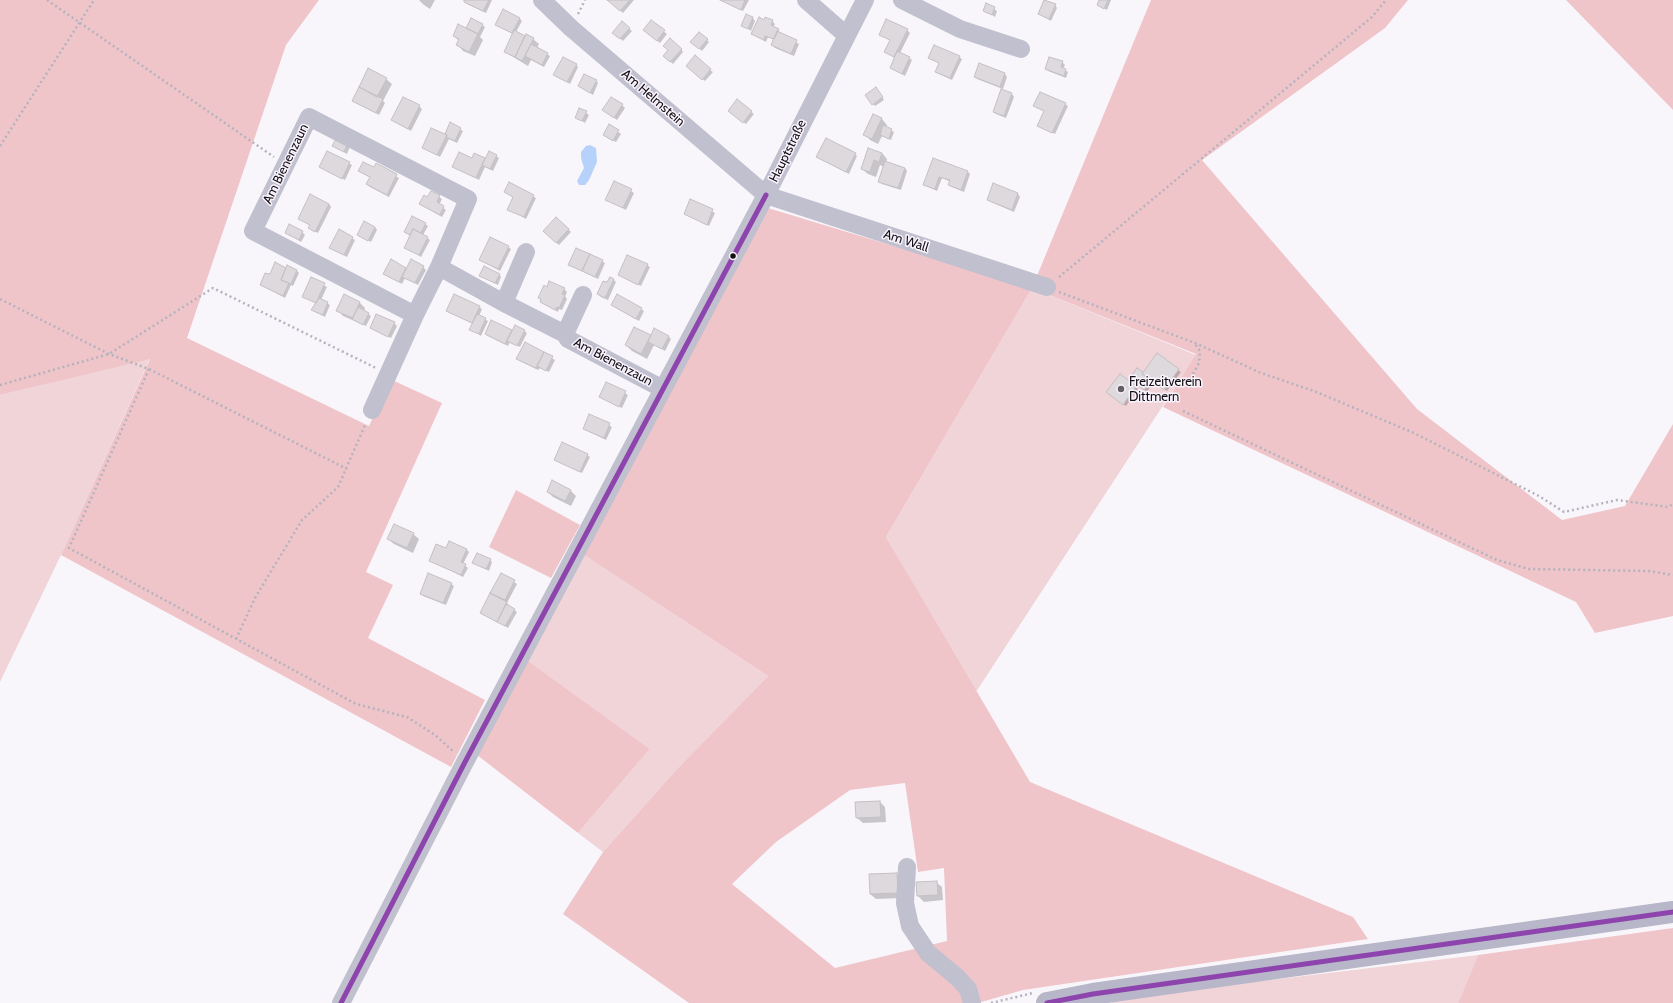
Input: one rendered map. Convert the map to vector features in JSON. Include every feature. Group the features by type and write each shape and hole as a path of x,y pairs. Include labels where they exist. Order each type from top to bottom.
{"main road":[{"path":"1047,1003 1093,994 1673,912"}],"street":[{"name":"Am Helmstein","path":"542,0 571,28 766,195"},
{"path":"806,0 846,35"},
{"name":"Hauptstraße","path":"341,1003 465,762 766,195 865,0"},
{"path":"902,0 960,29 1022,49"},
{"name":"Am Bienenzaun","path":"372,410 415,315 439,268 468,199 309,117 253,231 415,315"},
{"name":"Am Wall","path":"766,195 1047,287"},
{"path":"504,303 526,252"},
{"name":"Am Bienenzaun","path":"439,268 565,334 568,339 663,389"},
{"name":"Am Bienenzaun","path":"565,334 583,295"},
{"path":"907,867 905,903 910,926 928,953 958,978 968,989 972,1003"}],"path":[{"path":"47,0 285,164"},
{"path":"0,146 94,0"},
{"path":"1386,0 1372,17 1047,287 1195,344 1261,373 1314,390 1414,433 1539,496 1564,512 1617,500 1668,507 1673,504"},
{"path":"0,385 109,354 212,288 388,374"},
{"path":"0,299 109,354 150,369 347,469"},
{"path":"1193,374 1199,362 1200,352 1195,344"},
{"path":"150,369 69,548 356,704 407,717 435,735 465,762"},
{"path":"236,639 255,598 302,520 338,487 372,410"},
{"path":"1184,411 1497,560 1529,569 1649,571 1673,575"}],"shaded area":[{"path":"0,0 319,0 286,45 187,338 369,426 390,379 442,403 366,572 393,585 368,638 485,700 451,767 61,555 150,359 0,395"},
{"path":"1151,0 1408,0 1385,28 1202,160 1417,409 1562,520 1625,506 1673,424 1673,616 1595,633 1576,602 1163,407 1196,354 1032,288"},
{"path":"1566,0 1673,0 1673,110"},
{"path":"768,208 1032,288 886,537 1030,782 1353,917 1368,939 1023,990 978,1003 689,1003 563,914 603,852 677,769 768,676 584,555","holes":["905,783 918,872 944,868 947,941 835,968 732,884 776,842 850,790"]},
{"path":"1032,288 1196,355 976,692 886,537"},
{"path":"150,358 61,555 0,682 0,395"},
{"path":"516,490 580,525 551,578 489,547"},
{"path":"584,555 768,676 677,769 603,852 578,833 650,749 527,660"},
{"path":"527,660 650,749 578,833 477,755"},
{"path":"1673,928 1673,1003 1458,1003 1478,955"},
{"path":"1478,955 1458,1003 1112,1003 1112,999"}],"water":[{"path":"590,145 596,148 597,162 589,180 585,185 579,185 577,181 584,168 581,152 586,146"}],"building":[{"path":"464,0 489,0 483,11 464,2"},
{"path":"607,0 630,0 620,11"},
{"path":"720,0 745,0 741,10"},
{"path":"1044,0 1056,4 1049,19 1038,14"},
{"path":"1099,0 1108,0 1104,9 1097,5"},
{"path":"986,3 995,7 992,15 983,11"},
{"path":"503,9 520,18 512,33 495,25"},
{"path":"746,14 753,17 748,29 741,26"},
{"path":"759,17 764,20 765,17 773,20 771,25 779,29 774,39 765,36 764,40 751,34"},
{"path":"471,18 483,24 478,34 466,28"},
{"path":"886,19 908,29 894,57 884,52 890,40 879,35"},
{"path":"651,20 665,30 657,41 643,30"},
{"path":"622,21 630,28 620,39 612,33"},
{"path":"458,24 478,34 469,52 456,45 459,39 453,36"},
{"path":"514,30 525,36 515,57 504,52"},
{"path":"777,31 797,40 791,54 771,45"},
{"path":"699,32 708,39 699,49 690,42"},
{"path":"526,34 534,38 522,61 515,57"},
{"path":"670,38 682,49 670,62 663,56 668,50 663,46"},
{"path":"531,44 548,53 542,65 525,56"},
{"path":"934,45 960,56 950,78 935,72 939,63 928,58"},
{"path":"897,51 910,57 902,74 890,68"},
{"path":"695,55 711,69 702,80 686,66"},
{"path":"563,57 577,64 567,82 553,75"},
{"path":"1049,57 1063,61 1061,67 1066,69 1064,76 1045,69"},
{"path":"979,63 1005,73 1000,87 974,77"},
{"path":"368,68 387,78 377,97 359,87"},
{"path":"584,74 597,80 590,93 578,86"},
{"path":"359,87 383,99 376,113 352,101"},
{"path":"876,87 883,97 872,105 865,95"},
{"path":"1001,89 1012,93 1004,116 993,112"},
{"path":"1040,92 1066,103 1052,133 1037,126 1044,111 1033,106"},
{"path":"403,97 420,105 408,129 391,120"},
{"path":"611,97 623,104 614,118 602,110"},
{"path":"737,99 752,111 743,123 728,111"},
{"path":"579,108 587,111 582,121 575,118"},
{"path":"873,114 882,118 872,139 863,135"},
{"path":"450,122 461,128 455,141 446,137 447,135 445,134"},
{"path":"609,124 619,130 613,141 603,135"},
{"path":"883,125 892,129 889,139 880,135"},
{"path":"431,128 447,135 437,155 422,148"},
{"path":"338,135 349,141 344,152 332,146"},
{"path":"826,138 856,153 846,172 816,157"},
{"path":"868,148 882,153 879,162 874,160 870,172 861,169"},
{"path":"327,151 350,162 342,179 319,167"},
{"path":"489,151 497,155 490,169 482,165"},
{"path":"459,152 472,158 474,153 485,158 476,178 452,167"},
{"path":"933,158 968,171 961,190 948,185 950,180 939,177 935,189 923,185"},
{"path":"885,161 905,168 898,188 878,182"},
{"path":"363,162 374,167 376,163 397,174 387,195 366,184 370,177 358,171"},
{"path":"614,181 632,189 623,208 605,200"},
{"path":"509,182 534,195 524,217 507,210 513,197 504,192"},
{"path":"993,183 1018,193 1012,210 987,200"},
{"path":"431,191 440,195 437,202 444,206 440,215 419,204 424,195 427,197"},
{"path":"310,194 329,204 315,232 308,228 310,225 298,219"},
{"path":"690,199 713,209 707,225 684,214"},
{"path":"412,216 426,223 421,233 413,229 410,235 404,232"},
{"path":"556,217 569,229 556,243 543,231"},
{"path":"364,221 375,227 368,241 357,235"},
{"path":"289,224 303,231 299,240 285,233"},
{"path":"339,229 353,237 344,255 329,248"},
{"path":"413,229 428,237 419,255 404,248"},
{"path":"490,237 509,246 498,269 479,260"},
{"path":"576,248 590,254 582,271 568,265"},
{"path":"590,254 603,260 595,277 582,271"},
{"path":"627,255 648,264 638,285 618,275"},
{"path":"391,259 406,268 399,282 383,274"},
{"path":"411,259 424,266 415,283 402,277"},
{"path":"275,262 286,268 281,280 289,283 283,296 260,285 265,273 270,274"},
{"path":"287,265 297,270 291,284 281,280"},
{"path":"484,266 500,274 495,283 479,276"},
{"path":"311,277 325,283 316,303 302,297"},
{"path":"610,277 614,279 605,298 597,294 603,281 607,282"},
{"path":"549,281 565,288 562,294 565,295 559,308 557,307 555,310 540,302 541,299 538,298 544,285 547,287"},
{"path":"344,294 360,302 353,318 336,311"},
{"path":"454,294 480,306 472,323 446,311"},
{"path":"617,294 642,308 636,319 611,305"},
{"path":"319,298 328,302 323,315 311,310"},
{"path":"358,307 369,313 363,325 352,319"},
{"path":"376,314 395,322 388,337 370,328"},
{"path":"477,314 486,318 479,334 469,330"},
{"path":"491,320 512,330 505,344 485,334"},
{"path":"515,325 525,330 517,346 507,341"},
{"path":"634,327 651,335 641,354 625,345"},
{"path":"654,328 669,336 662,349 648,342"},
{"path":"525,342 544,352 536,368 516,359"},
{"path":"544,352 553,356 546,371 537,366"},
{"path":"1157,353 1179,369 1164,390 1142,374"},
{"path":"1137,368 1143,372 1142,374 1151,380 1144,390 1129,379"},
{"name":"Freizeitverein Dittmern","path":"1120,374 1136,386 1123,405 1106,392"},
{"path":"606,382 626,391 619,407 599,397"},
{"path":"589,414 610,423 604,438 583,429"},
{"path":"562,442 588,454 580,472 554,460"},
{"path":"552,480 571,490 565,501 547,492"},
{"path":"394,524 414,533 407,548 387,539"},
{"path":"449,541 467,549 461,562 466,564 461,575 429,561 436,544 446,548"},
{"path":"477,553 491,559 486,569 472,563"},
{"path":"428,573 452,583 443,603 420,594"},
{"path":"501,573 515,580 505,600 490,593"},
{"path":"490,593 507,602 497,622 480,613"},
{"path":"506,604 515,609 505,626 497,622"},
{"path":"880,801 881,817 856,818 855,802"},
{"path":"897,873 898,893 870,894 869,874"},
{"path":"937,881 938,895 917,896 916,882"}],"transit line":[{"path":"341,1003 465,762 766,195"},
{"path":"1047,1003 1093,994 1673,912"}],"place":[{"name":"Freizeitverein Dittmern","path":"1121,389"}]}
